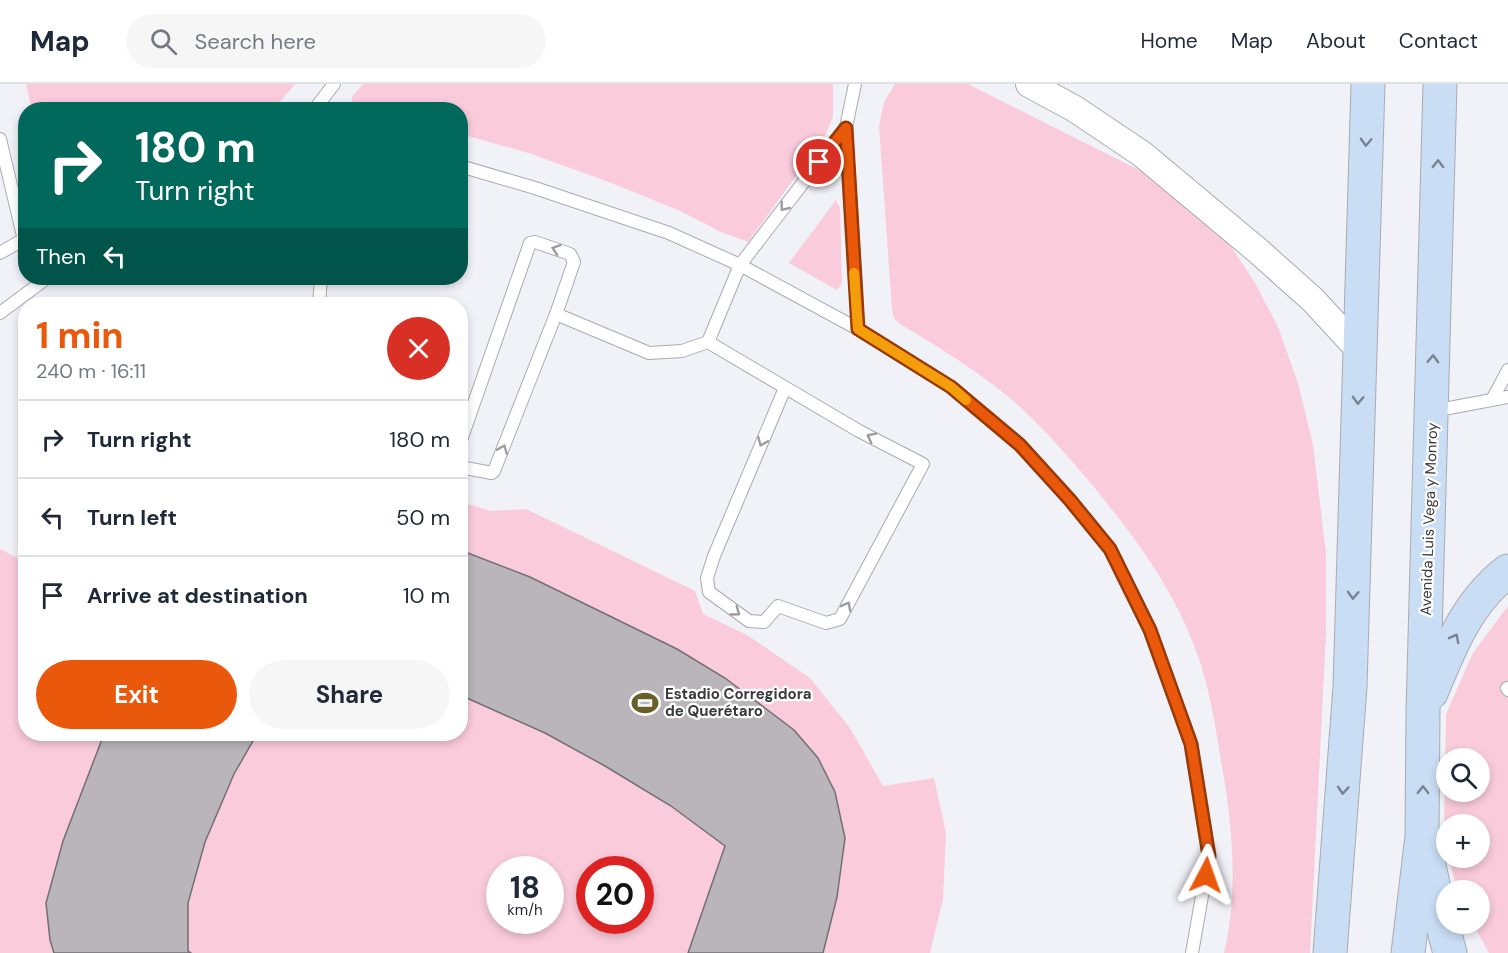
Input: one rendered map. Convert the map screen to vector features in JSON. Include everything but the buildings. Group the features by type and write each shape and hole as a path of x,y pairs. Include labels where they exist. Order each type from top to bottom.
{"main road":[{"path":"1330,953 1350,687 1368,84"},
{"name":"Avenida Luis Vega y Monroy","path":"1408,953 1422,836 1423,711 1440,84"},
{"path":"1423,711 1449,649 1473,604 1494,581 1508,571"},
{"path":"1422,836 1450,953"}],"street":[{"path":"1029,84 1075,109 1142,154 1297,286 1360,351"}],"lane":[{"path":"320,102 334,84"},
{"path":"855,84 846,128 858,329"},
{"path":"556,314 649,353 682,351 708,342 740,265 846,128"},
{"path":"0,139 18,211"},
{"path":"468,168 535,188 669,234 740,265 858,329 951,387 1020,445 1070,500 1110,549 1150,630 1191,744 1209,856 1192,953"},
{"path":"468,420 530,243 535,242 570,254 574,261 556,314 494,471 492,473 468,469"},
{"path":"0,254 18,243"},
{"path":"21,297 38,285"},
{"path":"0,313 18,300"},
{"path":"708,342 859,431 923,464 840,619 826,623 778,606 764,622 749,621 709,592 706,578 784,388"},
{"path":"1493,398 1508,370"},
{"path":"1432,411 1508,397"}],"shaded area":[{"path":"26,84 295,84 280,102 30,102"},
{"path":"363,84 833,84 833,117 825,136 748,242 614,184 529,153 468,136 468,102 352,102 352,97"},
{"path":"895,84 968,84 1147,174 1227,240 1255,283 1278,327 1298,383 1313,445 1326,553 1326,633 1310,953 1224,953 1231,909 1232,863 1226,794 1214,719 1205,678 1191,638 1180,612 1151,563 1100,495 1026,413 981,376 894,318 879,126 884,102"},
{"path":"836,200 840,208 842,283 837,290 789,263"},
{"name":"Estadio Corregidora de Querétaro","path":"468,504 491,511 526,509 695,591 703,614 747,635 810,678 850,728 883,786 934,778 946,833 943,899 930,953 0,953 0,549 18,558 18,741 468,741"},
{"path":"1508,606 1508,953 1489,953 1479,934 1490,934 1490,880 1454,880 1451,868 1490,868 1490,814 1444,814 1444,802 1490,802 1490,748 1445,748 1446,714 1473,653"}],"slow traffic":[{"path":"854,273 858,329 951,387 966,400"}],"place":[{"name":"Estadio Corregidora de Querétaro","path":"645,703"}],"route":[{"path":"819,162 846,128 858,329 951,387 1020,445 1070,500 1110,549 1150,630 1191,744 1209,856 1206,875"}]}
